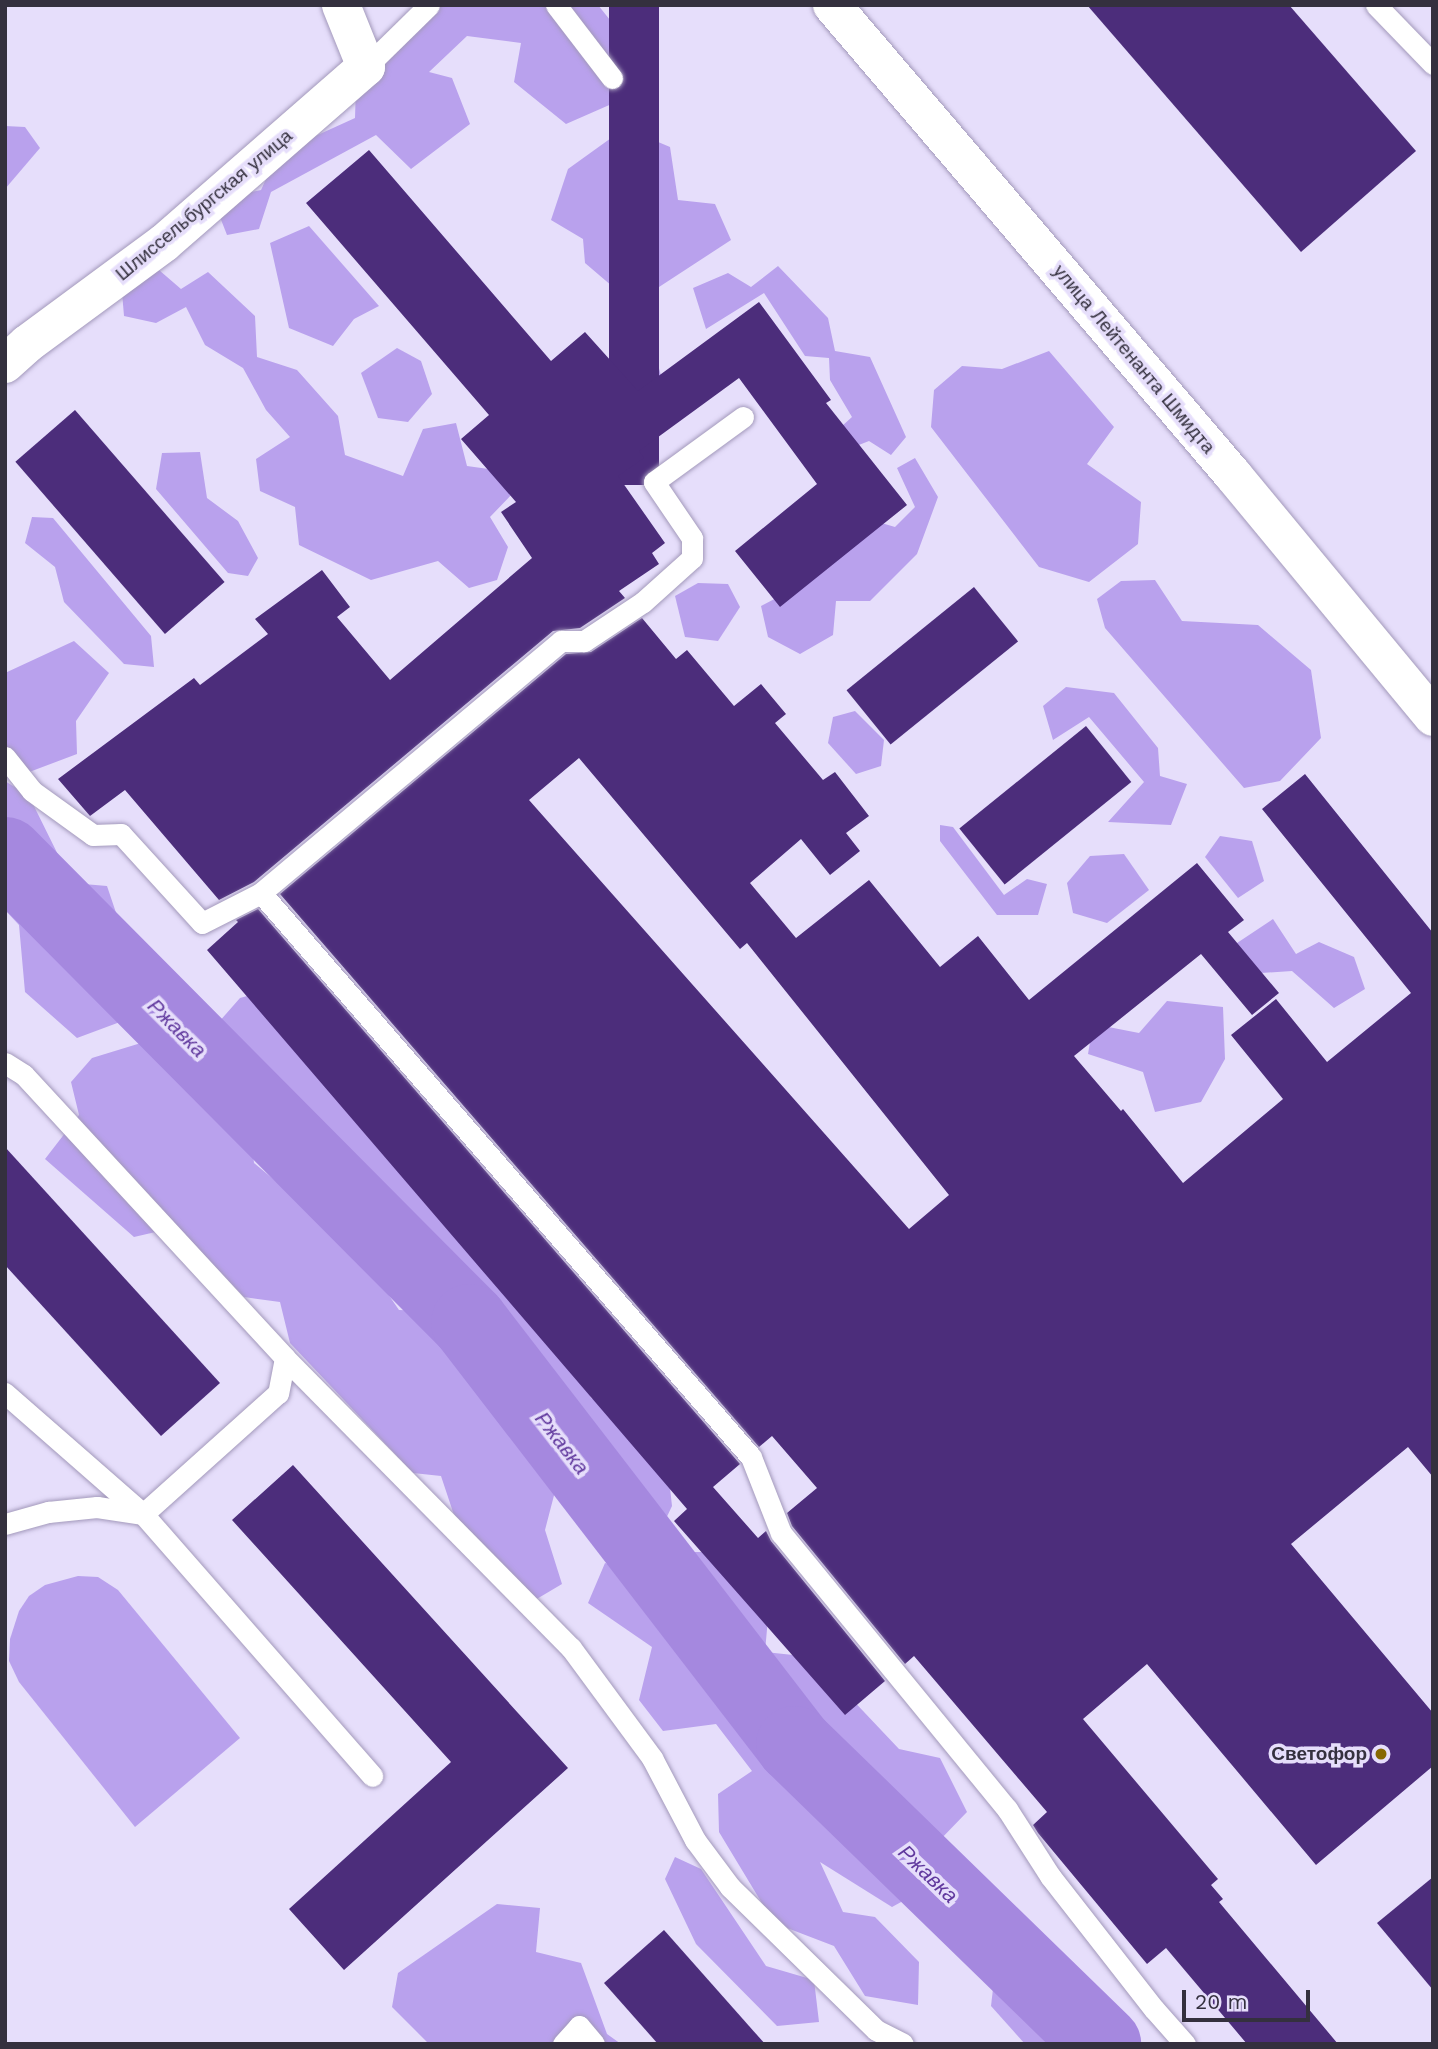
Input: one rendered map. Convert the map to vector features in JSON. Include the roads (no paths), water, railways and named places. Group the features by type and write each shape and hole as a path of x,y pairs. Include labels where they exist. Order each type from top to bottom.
{"street":[{"path":"341,5 366,67"},
{"name":"улица Лейтенанта Шмидта","path":"832,5 1216,454 1433,717"},
{"name":"Шлиссельбургская улица","path":"5,364 27,344 164,243 366,67"}],"lane":[{"path":"366,67 429,5"},
{"path":"556,5 612,78"},
{"path":"1376,5 1433,64"},
{"path":"5,757 32,791 93,835 121,834 202,923 261,893 561,640 584,641 643,602 692,558 692,538 654,482 743,416"},
{"path":"261,893 751,1457 781,1533 1007,1809 1050,1876 1154,2009 1185,2044"},
{"path":"5,1063 24,1075 285,1358 571,1648 652,1758 695,1840 730,1887 876,2030 903,2044"},
{"path":"143,1514 278,1393 285,1358"},
{"path":"5,1393 143,1514 372,1776"},
{"path":"5,1524 48,1512 97,1507 143,1514"},
{"path":"563,2044 579,2026 594,2044"}],"waterway":[{"name":"Ржавка","path":"5,855 469,1322 794,1744 1102,2044"}],"place":[{"name":"Светофор","path":"1381,1754"}]}
